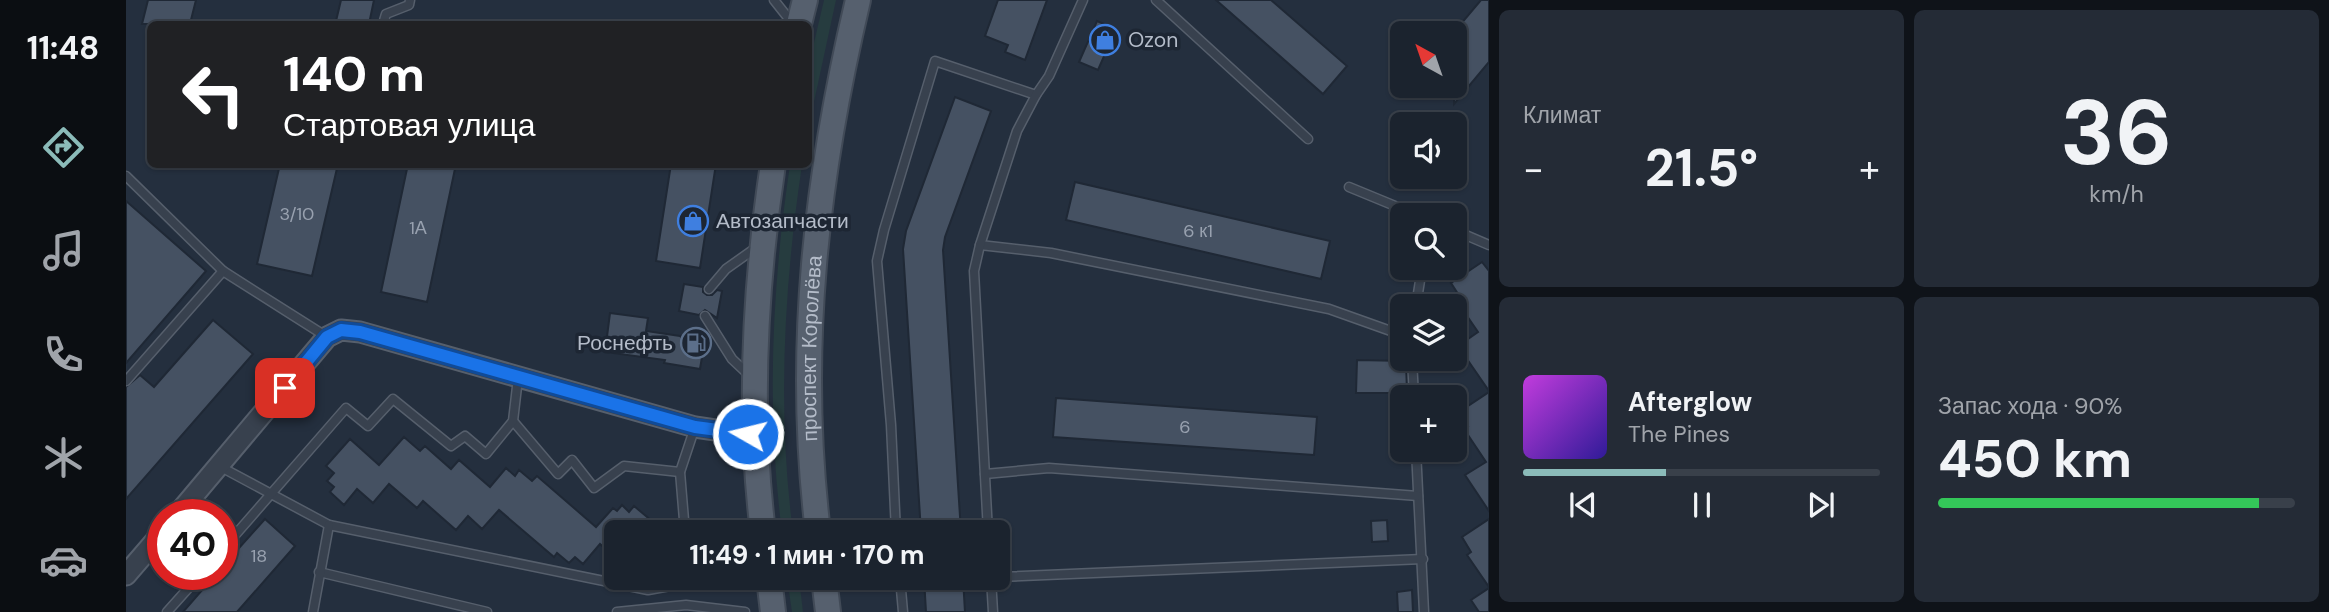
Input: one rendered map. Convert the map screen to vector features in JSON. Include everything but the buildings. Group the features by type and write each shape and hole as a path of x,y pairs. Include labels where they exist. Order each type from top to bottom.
{"main road":[{"path":"800,21 805,0"},
{"name":"проспект Королёва","path":"817,520 807,407 813,263 830,130 858,0"},
{"path":"762,520 757,482 756,381 763,244 772,168"},
{"path":"770,590 773,612"},
{"path":"825,590 828,612"}],"street":[{"path":"191,499 327,337 341,330 360,332 695,427 756,436"},
{"path":"126,575 147,551"}],"lane":[{"path":"384,21 386,15 409,5 410,0"},
{"path":"774,0 791,21"},
{"path":"987,520 974,271 1017,131 1049,76 1083,0 1091,0"},
{"path":"1156,0 1308,139"},
{"path":"895,520 887,369 877,261 935,61 1036,95"},
{"path":"126,176 223,271 327,337"},
{"path":"1349,187 1390,204"},
{"path":"1467,236 1489,245"},
{"path":"709,289 741,256 763,244"},
{"path":"980,245 1051,253 1329,309 1390,331"},
{"path":"126,381 223,271"},
{"path":"705,316 732,359 756,381"},
{"path":"238,532 346,408 368,426 393,399 451,446 465,436 485,454 513,421 518,378"},
{"path":"513,421 558,474 572,460 594,488 624,466 680,472"},
{"path":"684,520 680,472 695,427"},
{"path":"1417,462 1424,612"},
{"path":"219,466 329,525 604,581"},
{"path":"985,474 1049,468 1418,496"},
{"path":"313,612 329,525"},
{"path":"1010,577 1423,559"},
{"path":"319,572 487,612"},
{"path":"167,612 187,590"},
{"path":"901,590 903,612"},
{"path":"993,612 994,590"},
{"path":"617,612 687,609 745,612"}],"green space":[{"path":"824,0 836,0 812,111 812,51"},
{"path":"790,168 802,168 791,256 785,348 785,440 792,520 781,520 774,440 773,348 779,256"},
{"path":"789,590 800,590 803,612 792,612"}],"place":[{"name":"Ozon","path":"1105,40"},
{"name":"Автозапчасти","path":"693,221"},
{"name":"Роснефть","path":"696,343"}],"route":[{"path":"285,388 327,337 341,330 360,332 695,427 748,434"}]}
